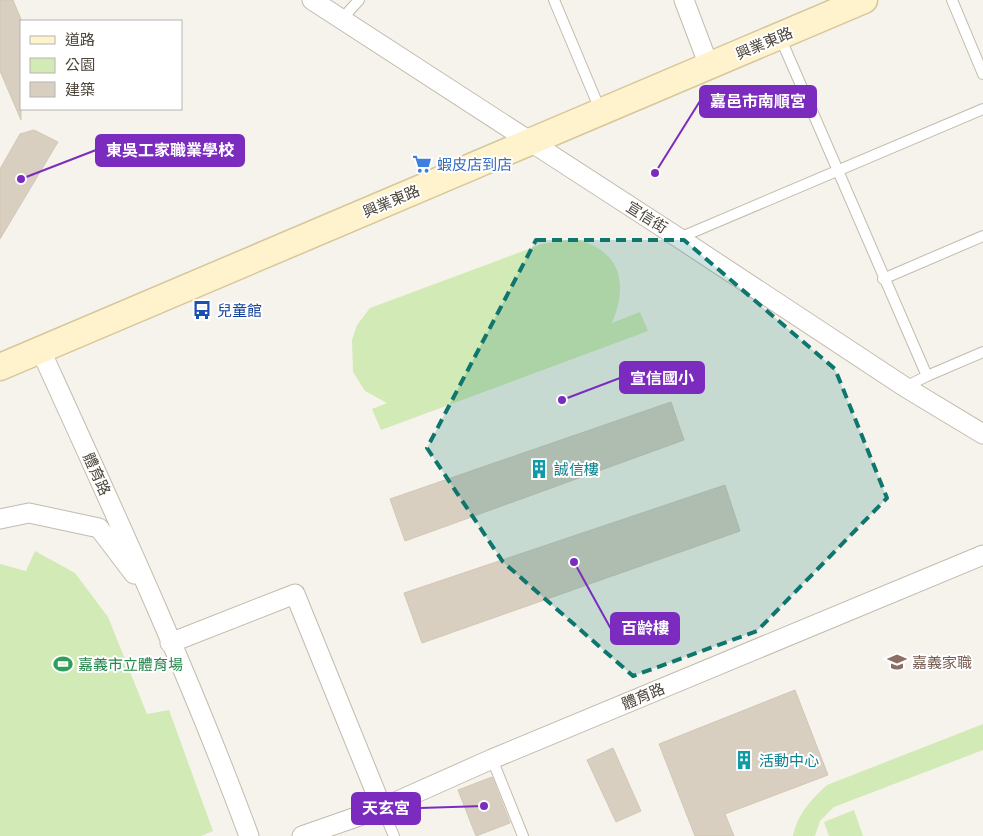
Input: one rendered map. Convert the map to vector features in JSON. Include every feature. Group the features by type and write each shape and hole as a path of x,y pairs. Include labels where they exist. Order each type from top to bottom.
{"street":[{"name":"宣信街","path":"312,0 680,238 905,387 978,426"},
{"path":"684,0 709,66"},
{"name":"興業東路","path":"0,367 42,351 864,0"},
{"name":"體育路","path":"42,351 153,598 249,836"},
{"name":"體育路","path":"0,519 29,514 99,528 153,598"},
{"name":"體育路","path":"302,836 382,808 492,759 983,556"},
{"path":"170,643 295,594 382,808"}],"lane":[{"path":"342,19 359,0"},
{"path":"554,0 601,112"},
{"path":"952,0 983,74"},
{"path":"779,36 839,170 884,280 927,376"},
{"path":"680,238 983,109"},
{"path":"884,280 983,236"},
{"path":"905,387 983,352"},
{"path":"492,759 523,836"},
{"path":"382,808 394,836"}],"highlighted area":[{"path":"536,240 684,240 835,369 887,498 757,631 633,676 503,562 427,448"}],"green space":[{"path":"574,239 590,244 602,251 611,259 617,269 620,281 620,294 612,323 640,312 648,331 381,430 372,409 387,403 365,391 353,372 352,340 357,325 370,308 542,244"},
{"name":"嘉義市立體育場","path":"35,551 75,573 108,617 147,714 169,710 213,831 201,836 0,836 0,564 26,571"},
{"path":"983,724 983,750 834,807 820,821 815,836 793,836 798,820 806,808 827,785"},
{"path":"854,810 863,836 829,836 824,822"}],"building":[{"path":"0,0 13,0 21,19 21,120 0,71"},
{"path":"34,130 58,142 0,239 0,169 20,134"},
{"name":"誠信樓","path":"671,402 684,440 405,541 390,499"},
{"path":"725,485 740,531 422,643 404,593"},
{"name":"活動中心","path":"795,690 828,775 725,814 734,836 695,836 659,744"},
{"path":"613,748 641,811 616,822 587,760"},
{"path":"492,777 510,823 476,836 458,790"}],"place":[{"name":"蝦皮店到店","path":"422,164"},
{"name":"嘉邑市南順宮","path":"655,173"},
{"name":"東吳工家職業學校","path":"21,179"},
{"name":"兒童館","path":"202,310"},
{"name":"宣信國小","path":"562,400"},
{"name":"誠信樓","path":"539,469"},
{"name":"百齡樓","path":"574,562"},
{"name":"嘉義家職","path":"897,662"},
{"name":"嘉義市立體育場","path":"63,664"},
{"name":"活動中心","path":"744,760"},
{"name":"天玄宮","path":"484,806"}]}
